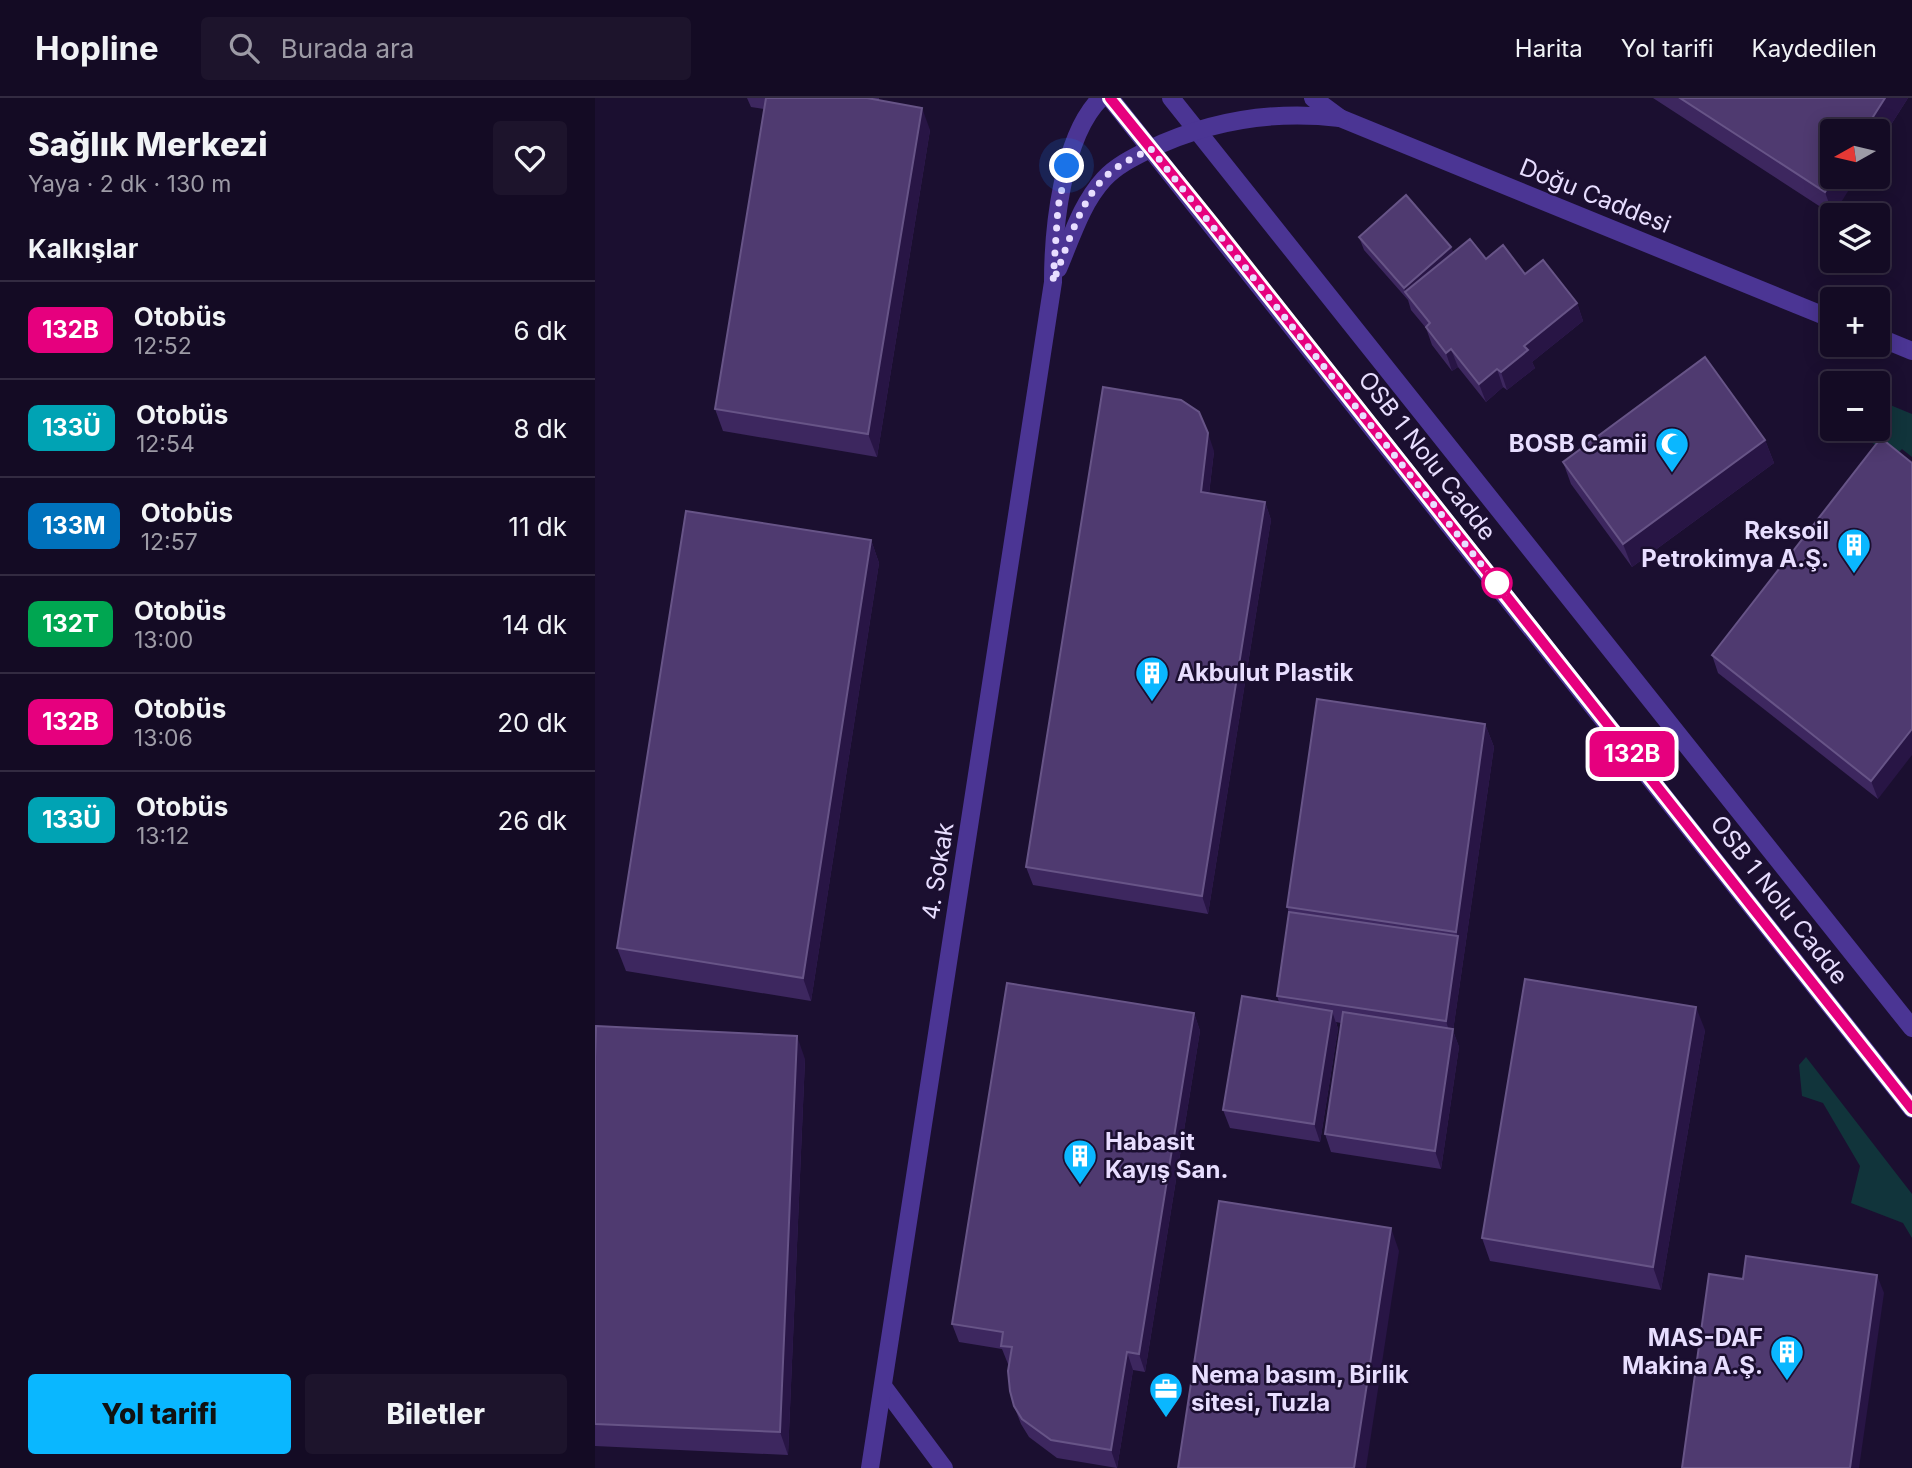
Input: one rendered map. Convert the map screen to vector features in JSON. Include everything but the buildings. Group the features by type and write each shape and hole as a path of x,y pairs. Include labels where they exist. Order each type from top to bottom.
{"street":[{"path":"1053,282 1058,207 1063,179 1084,123 1101,98"},
{"name":"OSB 1 Nolu Cadde","path":"1110,98 1912,1109"},
{"name":"OSB 1 Nolu Cadde","path":"1171,98 1912,1028"},
{"name":"Doğu Caddesi","path":"1313,98 1340,118 1820,314"},
{"name":"Doğu Caddesi","path":"1053,282 1090,198 1104,178 1125,162 1169,140 1223,123 1262,116 1303,114 1340,118"},
{"name":"4. Sokak","path":"870,1468 1053,282"},
{"path":"1890,342 1912,351"},
{"path":"883,1386 944,1468"}],"green space":[{"path":"1890,405 1912,414 1912,457 1902,449 1894,457 1869,441 1890,441"},
{"path":"1806,1057 1912,1194 1912,1238 1903,1223 1851,1203 1860,1166 1823,1103 1802,1096 1799,1065"}],"bus line":[{"name":"132B","path":"1110,98 1912,1109"}],"place":[{"name":"BOSB Camii","path":"1672,474"},
{"name":"Reksoil Petrokimya A.Ş.","path":"1854,575"},
{"name":"Akbulut Plastik","path":"1152,703"},
{"name":"Habasit Kayış San.","path":"1080,1186"},
{"name":"MAS-DAF Makina A.Ş.","path":"1787,1382"},
{"name":"Nema basım, Birlik sitesi, Tuzla","path":"1166,1419"}],"route":[{"path":"1067,166 1058,207 1053,282 1077,224 1104,178 1125,162 1151,149 1504,593 1497,583"}]}
